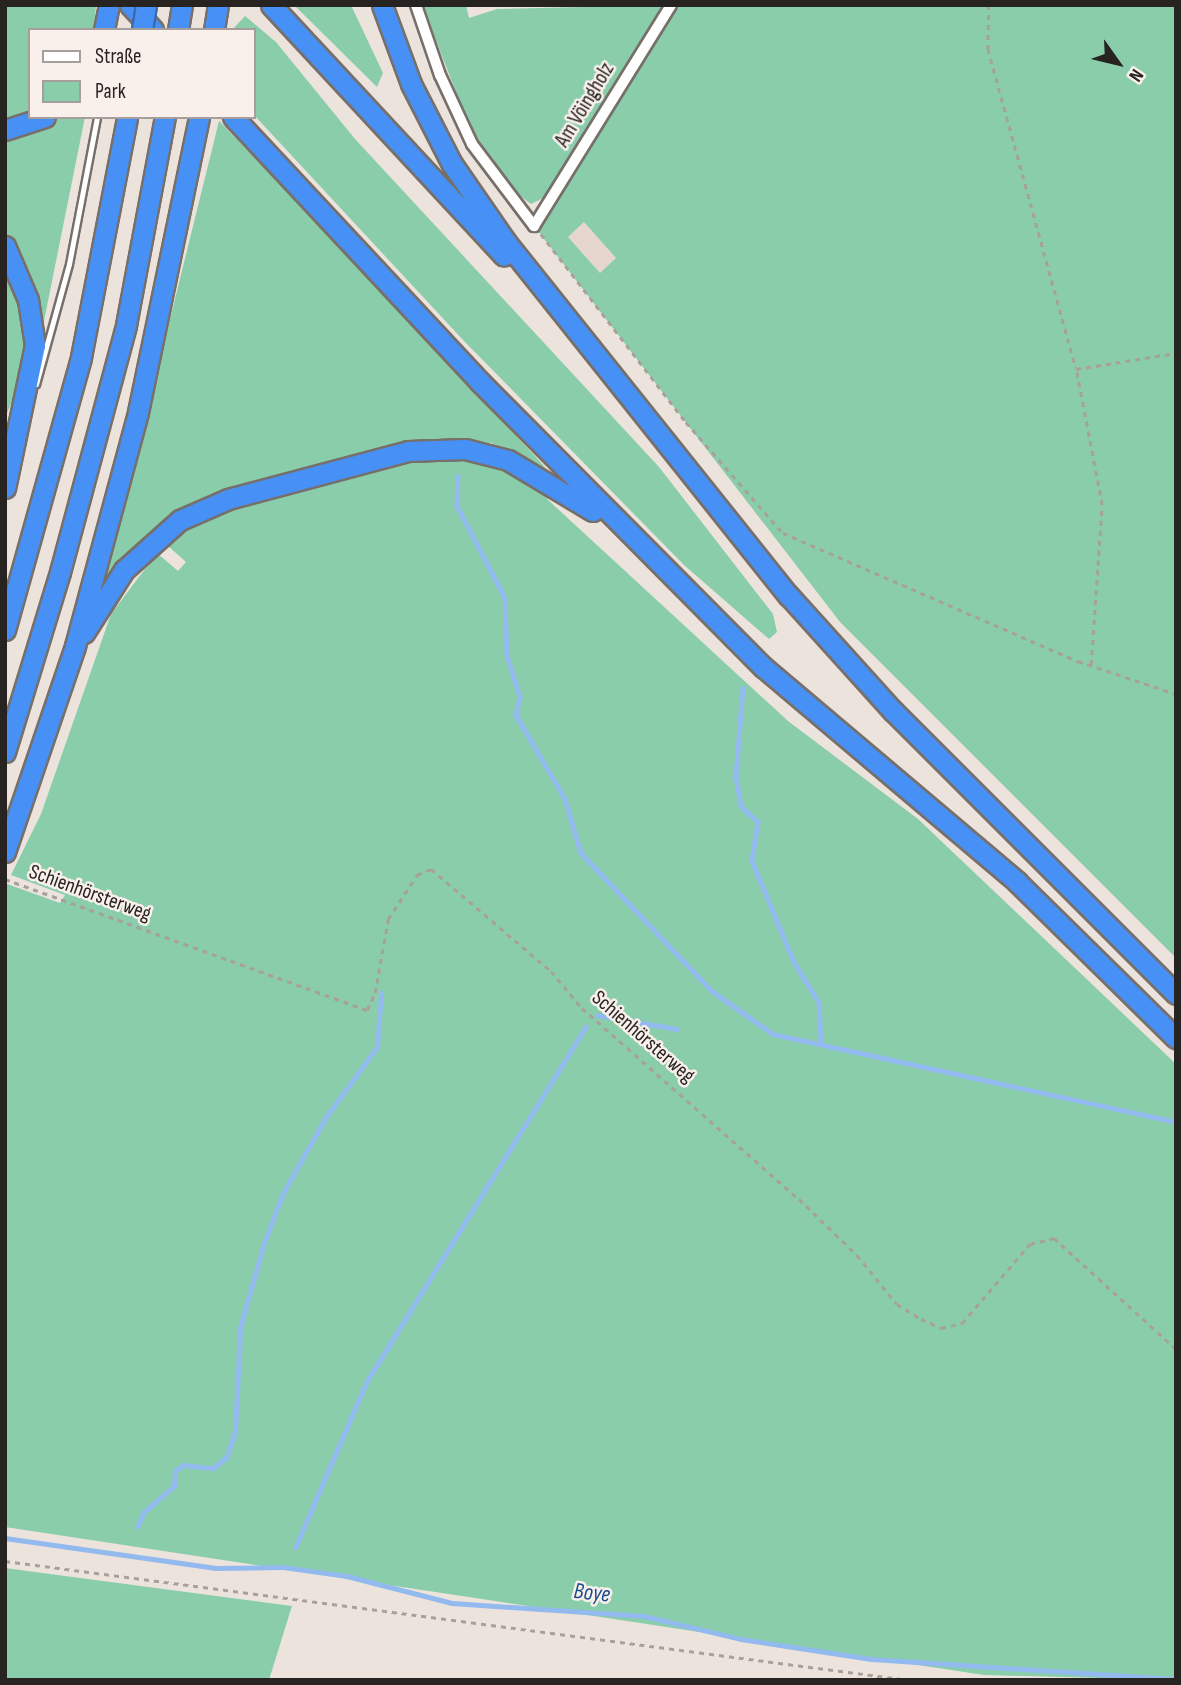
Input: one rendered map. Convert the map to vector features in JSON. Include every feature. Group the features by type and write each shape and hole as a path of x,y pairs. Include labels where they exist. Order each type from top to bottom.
{"highway":[{"path":"104,28 109,5"},
{"path":"130,5 151,28"},
{"path":"142,28 146,5"},
{"path":"178,28 182,5"},
{"path":"214,28 218,5"},
{"path":"271,5 589,346"},
{"path":"382,5 411,84 452,164 589,346 815,624 893,711 1176,995"},
{"path":"5,130 38,119"},
{"path":"5,630 81,357 127,119"},
{"path":"5,752 64,559 126,325 165,119"},
{"path":"5,852 75,646 138,412 199,119"},
{"path":"235,119 634,540 763,667 1017,882 1176,1038"},
{"path":"5,246 28,300 35,345 15,454 5,488"},
{"path":"75,646 124,570 180,520 228,499 408,451 466,449 508,460 555,484 634,540"}],"street":[{"path":"416,5 440,75 472,144 534,226"},
{"name":"Am Vöingholz","path":"534,226 671,5"}],"lane":[{"path":"15,454 69,264 97,119"}],"path":[{"path":"989,5 988,49 1076,369 1102,505 1091,664"},
{"path":"534,226 601,305 686,422 783,533 1091,664 1176,694"},
{"path":"1076,369 1176,353"},
{"name":"Schienhörsterweg","path":"5,878 367,1010 375,993 388,919 411,882 431,869 551,971 582,1008 789,1189 840,1237 897,1304 921,1320 941,1328 962,1323 1030,1244 1054,1238 1176,1349"},
{"path":"5,1561 909,1680"}],"shaded area":[{"path":"584,222 617,259 601,274 568,237"}],"green space":[{"path":"5,5 96,5 94,28 28,28 28,119 85,119 42,331 5,418"},
{"path":"294,5 351,5 383,73 377,87"},
{"path":"422,5 466,5 469,18 497,9 663,5 545,197 531,204 511,189 469,125"},
{"path":"671,5 1176,5 1176,958 840,622 534,226","holes":["584,222 616,258 600,273 568,237"]},
{"path":"245,16 276,42 355,139 659,467 773,614 777,632 769,639 684,565 464,341 256,117 256,28 234,28"},
{"path":"219,121 340,246 546,468 491,443 440,440 385,448 230,488 183,510 154,528 106,578"},
{"path":"458,456 494,462 552,492 547,499 788,721 918,819 1176,1064 1176,1680 984,1675 5,1527 5,889 7,884 60,903 65,895 11,875 41,814 111,614 157,553 178,571 186,562 167,545 191,528 244,505 403,460"},
{"path":"5,1568 292,1606 269,1680 5,1680"}],"waterway":[{"path":"458,476 457,506 505,598 507,655 520,697 516,715 565,799 581,853 712,991 773,1034 1176,1122"},
{"path":"743,688 736,777 741,806 758,822 752,861 794,962 819,1003 821,1041"},
{"path":"137,1527 144,1512 174,1486 175,1471 183,1465 213,1468 226,1458 235,1432 240,1328 264,1243 283,1193 326,1117 377,1047 381,993"},
{"path":"597,1015 677,1029"},
{"path":"295,1548 367,1381 586,1027"},
{"name":"Boye","path":"5,1538 216,1568 283,1567 347,1576 452,1603 644,1616 741,1639 872,1659 1176,1679"}]}
